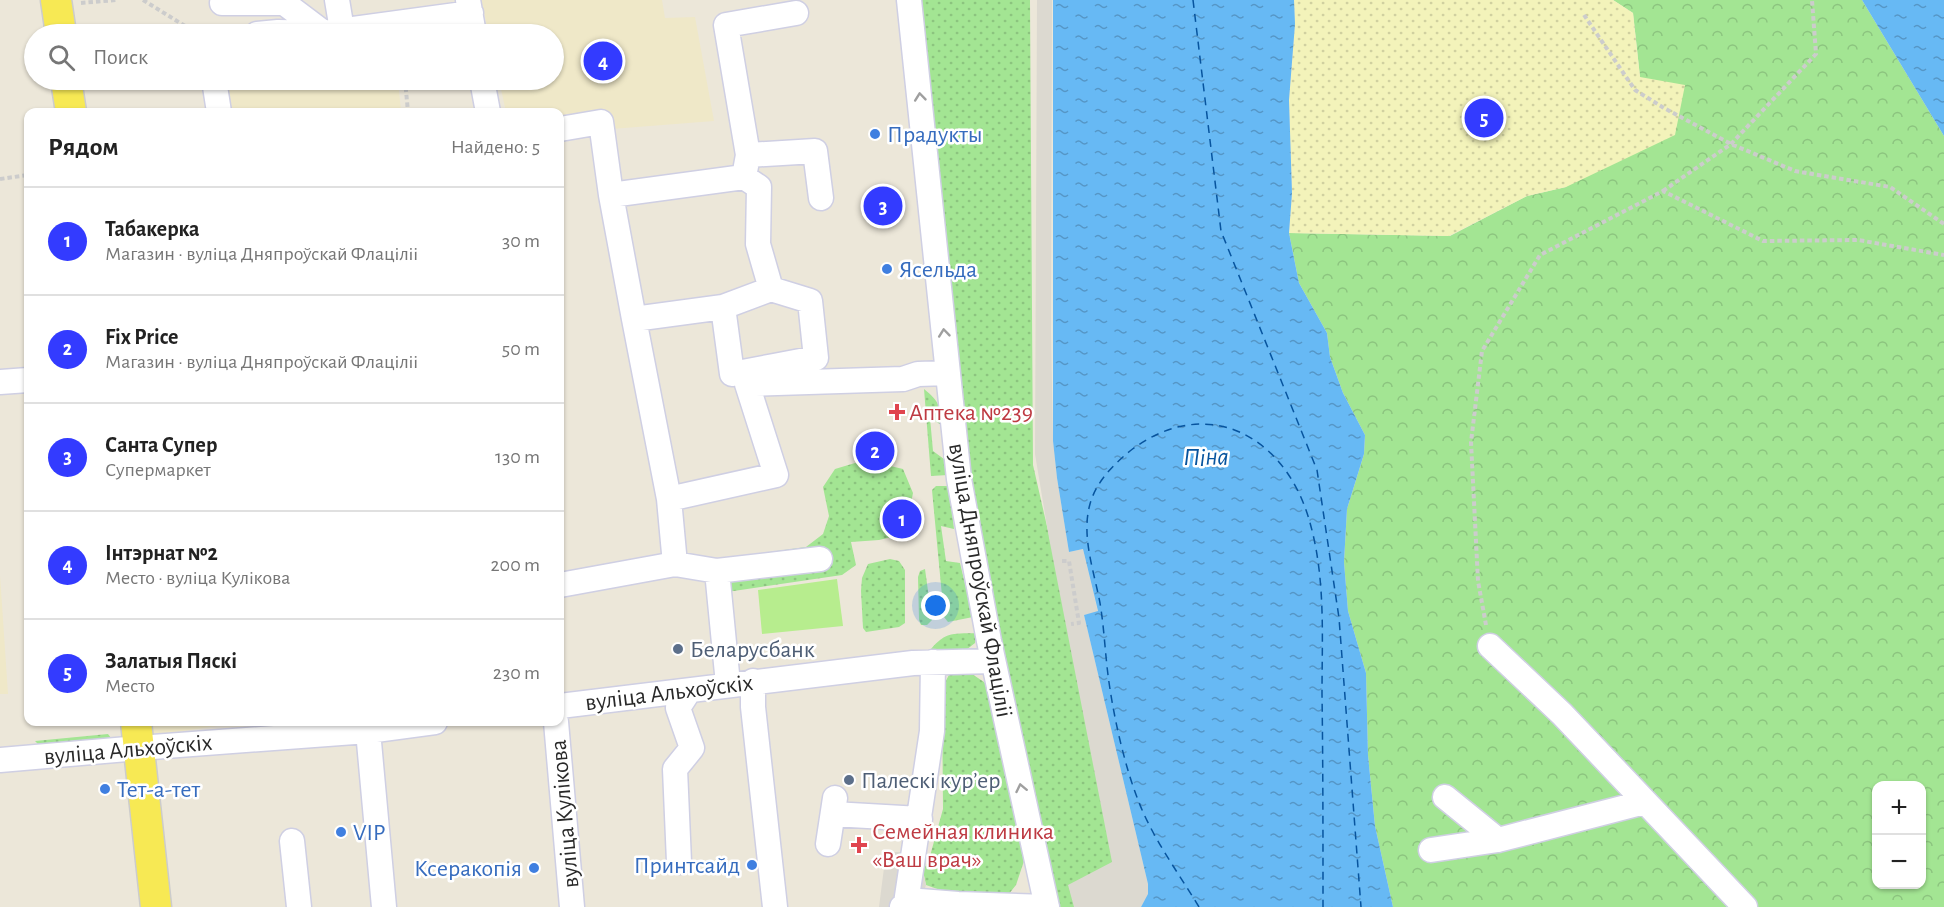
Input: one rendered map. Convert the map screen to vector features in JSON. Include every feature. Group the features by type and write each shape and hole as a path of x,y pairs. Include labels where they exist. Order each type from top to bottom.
{"main road":[{"path":"62,24 64,2"},
{"path":"68,90 70,108"},
{"path":"138,734 156,907"}],"street":[{"path":"334,24 337,0"},
{"name":"вуліца Дняпроўскай Флаціліі","path":"909,0 959,479 993,661 1047,907"},
{"path":"222,3 284,3 321,24"},
{"path":"771,289 758,244 759,187 746,166 726,25 796,13"},
{"path":"397,24 471,16"},
{"path":"216,90 218,108"},
{"path":"484,90 487,108"},
{"path":"564,128 601,122 611,195 669,499 675,564"},
{"path":"611,195 815,151 821,198"},
{"path":"634,319 723,307 771,289 810,302 816,358 732,374 723,307"},
{"path":"747,384 774,366"},
{"path":"747,384 903,379 918,375 948,373"},
{"path":"0,382 24,380"},
{"path":"669,499 776,475 747,384"},
{"path":"564,584 675,564 717,571 820,559"},
{"path":"717,571 728,684"},
{"path":"1490,646 1562,714 1745,907"},
{"name":"вуліца Альхоўскіх","path":"564,706 753,681 933,662 993,661"},
{"path":"933,662 932,731 920,819 904,905 920,901 958,906 1047,907"},
{"path":"753,681 753,707 775,907"},
{"path":"679,862 675,769 692,748 678,708 689,691"},
{"name":"вуліца Альхоўскіх","path":"0,760 138,734 368,731 405,726"},
{"name":"вуліца Кулікова","path":"556,726 572,907"},
{"path":"368,731 384,907"},
{"path":"1445,797 1498,840"},
{"path":"1431,850 1498,840 1646,802"},
{"path":"828,844 834,806 920,819"},
{"path":"292,841 299,907"}],"path":[{"path":"64,2 116,0"},
{"path":"143,0 182,24"},
{"path":"1490,646 1478,581 1471,442 1482,351 1540,255 1663,191 1731,144 1816,54 1812,0"},
{"path":"1584,15 1635,90 1731,144 1795,171 1890,187 1944,224"},
{"path":"406,90 408,108"},
{"path":"0,179 24,176"},
{"path":"1663,191 1763,241 1858,240 1944,255"},
{"path":"1062,561 1069,561 1079,623 1071,624"}],"shaded area":[{"path":"481,0 662,0 665,18 695,17 714,121 564,133 564,108 505,108 501,90 564,90 564,24 487,24"},
{"path":"1037,0 1052,0 1051,332 1053,441 1057,478 1069,552 1083,549 1098,612 1084,615 1148,884 1149,894 1141,907 1074,907 1068,885 1112,862 1049,538 1035,454"},
{"path":"221,90 399,90 401,108 224,108"},
{"path":"0,575 8,694 0,694"},
{"path":"146,726 217,726 147,736"},
{"path":"886,852 915,852 930,856 923,871 926,885 919,907 879,907"}],"green space":[{"path":"920,0 1030,0 1033,465 1129,886 1095,907 1052,907 965,479"},
{"path":"1613,0 1862,0 1944,136 1944,907 1393,907 1375,826 1368,755 1366,673 1348,611 1344,562 1347,509 1364,454 1365,435 1343,393 1330,357 1327,333 1299,283 1289,233 1450,236 1527,196 1566,187 1640,77 1633,13"},
{"path":"924,389 933,397 940,409 943,426 930,418 933,451 948,462 948,475 931,476"},
{"path":"855,463 882,464 903,469 913,493 907,523 896,536 851,542 856,565 842,575 727,592 725,558 806,547 823,534 829,516 823,487 835,469"},
{"path":"936,486 949,486 954,529 941,526 946,561 960,563 973,617 948,622 944,617 932,490"},
{"path":"890,559 899,561 905,570 905,623 899,627 866,632 863,628 862,578 868,564"},
{"path":"925,569 932,620 927,625 921,625 918,577 920,571"},
{"path":"837,579 843,626 762,634 758,590"},
{"path":"977,633 975,643 966,650 927,654 939,641 949,635"},
{"path":"969,672 984,682 992,693 1026,855 1016,885 1004,900 943,891 926,885 923,871 930,856 943,809 942,688 950,673"},
{"path":"108,734 111,738 109,741 42,748 35,741"}],"sand":[{"path":"1294,0 1613,0 1633,13 1640,77 1685,85 1675,135 1566,187 1527,196 1449,236 1289,233 1292,193 1289,100 1295,24"}],"water":[{"name":"Піна","path":"1053,0 1294,0 1295,24 1289,100 1292,193 1289,233 1299,283 1327,333 1330,357 1343,393 1365,435 1364,454 1347,509 1344,562 1348,611 1366,673 1368,755 1375,826 1393,907 1141,907 1148,894 1148,884 1084,615 1098,611 1083,549 1069,552 1053,441"},
{"path":"1862,0 1944,0 1944,136"}],"ferry route":[{"path":"1193,0 1221,231 1317,470 1339,618 1361,907"},
{"path":"1199,907 1151,828 1128,771 1113,706 1100,603 1089,554 1087,528 1090,504 1096,488 1111,468 1130,451 1158,434 1185,425 1212,425 1237,431 1260,444 1280,463 1296,487 1308,516 1318,560 1322,627 1323,907"}],"place":[{"name":"Інтэрнат №2","path":"603,61"},
{"name":"Залатыя Пяскі","path":"1484,118"},
{"name":"Прадукты","path":"875,134"},
{"name":"Санта Супер","path":"883,206"},
{"name":"Ясельда","path":"887,269"},
{"name":"Аптека №239","path":"897,412"},
{"name":"Fix Price","path":"875,451"},
{"name":"Табакерка","path":"902,519"},
{"name":"Беларусбанк","path":"678,649"},
{"name":"Палескі курʼер","path":"849,780"},
{"name":"Тет-а-тет","path":"105,789"},
{"name":"VIP","path":"341,832"},
{"name":"Семейная клиника «Ваш врач»","path":"859,845"},
{"name":"Принтсайд","path":"752,865"},
{"name":"Ксеракопія","path":"534,868"}]}
